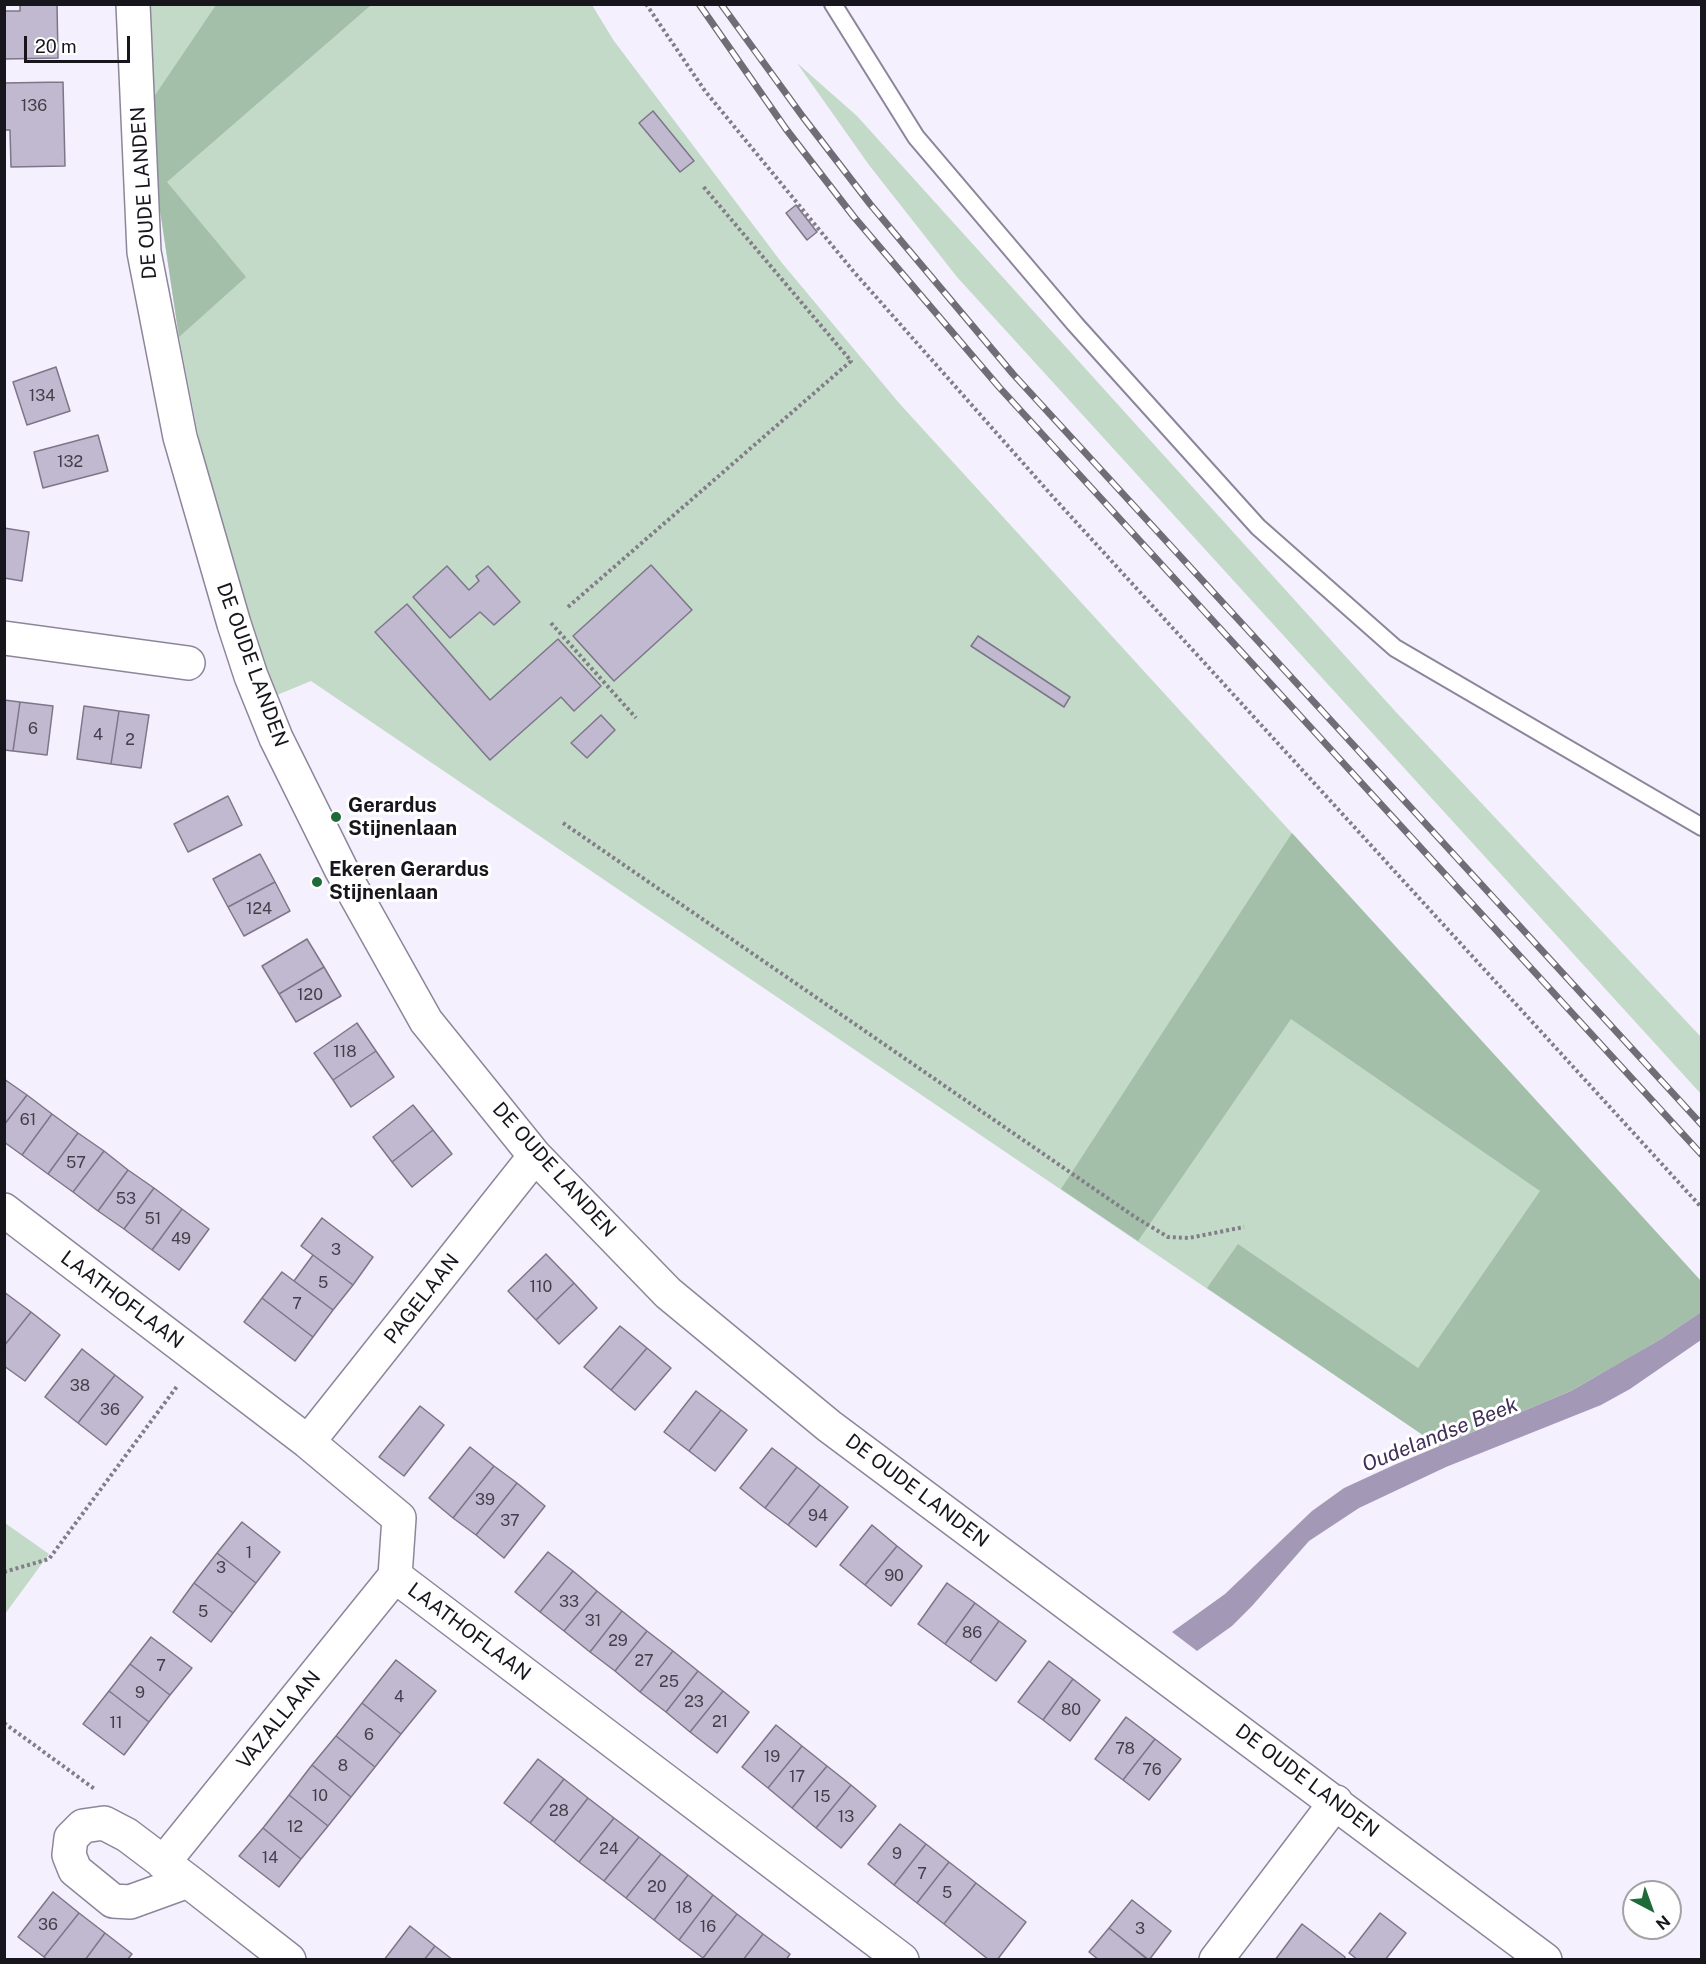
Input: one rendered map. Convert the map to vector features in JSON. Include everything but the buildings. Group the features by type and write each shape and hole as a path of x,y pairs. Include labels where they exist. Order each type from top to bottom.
{"street":[{"name":"DE OUDE LANDEN","path":"133,4 144,252 180,437 234,624 276,738 336,859 426,1021 536,1156 668,1293 829,1426 1545,1959"},
{"path":"4,638 188,663"},
{"name":"PAGELAAN","path":"308,1442 536,1156"},
{"name":"LAATHOFLAAN","path":"4,1210 308,1442 399,1518 395,1576 902,1959"},
{"name":"VAZALLAAN","path":"176,1872 395,1576"},
{"path":"1216,1959 1336,1802"},
{"path":"176,1872 130,1902 113,1901 75,1870 69,1855 71,1838 83,1826 104,1823 127,1835 176,1872 289,1959"}],"lane":[{"path":"833,4 916,136 1075,324 1258,527 1395,648 1701,827"}],"path":[{"path":"646,4 705,91 854,272 1054,498 1701,1208"},
{"path":"568,608 851,361 702,185"},
{"path":"551,623 636,718"},
{"path":"563,823 1135,1217 1168,1237 1189,1238 1244,1227"},
{"path":"4,1572 49,1558 198,1358"},
{"path":"4,1724 94,1787 127,1835"}],"green space":[{"path":"149,5 592,5 614,41 782,263 899,403 1701,1281 1701,1312 1614,1368 1439,1446 311,681 277,695 267,671 205,470 179,337 145,110"},
{"path":"216,5 371,5 167,182 246,277 179,337 145,110"},
{"path":"797,63 857,116 1395,711 1701,1037 1701,1094 957,277 869,165"},
{"path":"1292,833 1701,1281 1701,1312 1661,1339 1571,1391 1439,1446 1207,1288 1238,1244 1418,1368 1540,1191 1291,1019 1138,1241 1061,1189"},
{"path":"5,1523 49,1554 5,1614"}],"shaded area":[{"path":"1701,1312 1701,1340 1630,1389 1601,1405 1446,1467 1359,1508 1309,1541 1232,1626 1197,1651 1172,1632 1225,1594 1312,1511 1344,1488 1571,1391 1661,1339"}],"railway":[{"path":"699,4 786,129 854,217 999,387 1702,1155"},
{"path":"721,4 870,204 1013,374 1702,1125"}],"place":[{"name":"Gerardus Stijnenlaan","path":"336,817"},
{"name":"Ekeren Gerardus Stijnenlaan","path":"317,882"}],"water label":[{"name":"Oudelandse Beek","path":"1440,1435"}]}
